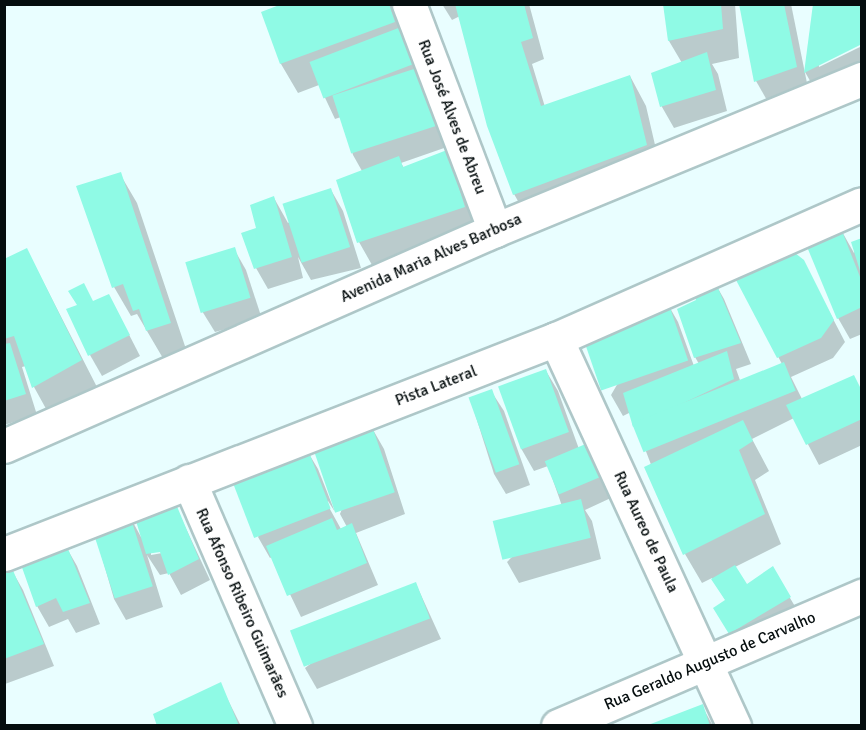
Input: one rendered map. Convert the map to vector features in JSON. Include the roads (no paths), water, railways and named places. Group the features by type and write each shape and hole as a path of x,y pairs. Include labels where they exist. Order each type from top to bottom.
{"main road":[{"name":"Rua José Alves de Abreu","path":"409,4 495,230"},
{"name":"Avenida Maria Alves Barbosa","path":"4,446 495,230 861,79"},
{"name":"Pista Lateral","path":"4,554 556,339 861,204"},
{"name":"Rua Aureo de Paula","path":"556,339 734,726"},
{"name":"Rua Afonso Ribeiro Guimarães","path":"189,481 296,726"},
{"name":"Rua Geraldo Augusto de Carvalho","path":"558,726 861,596"}]}
